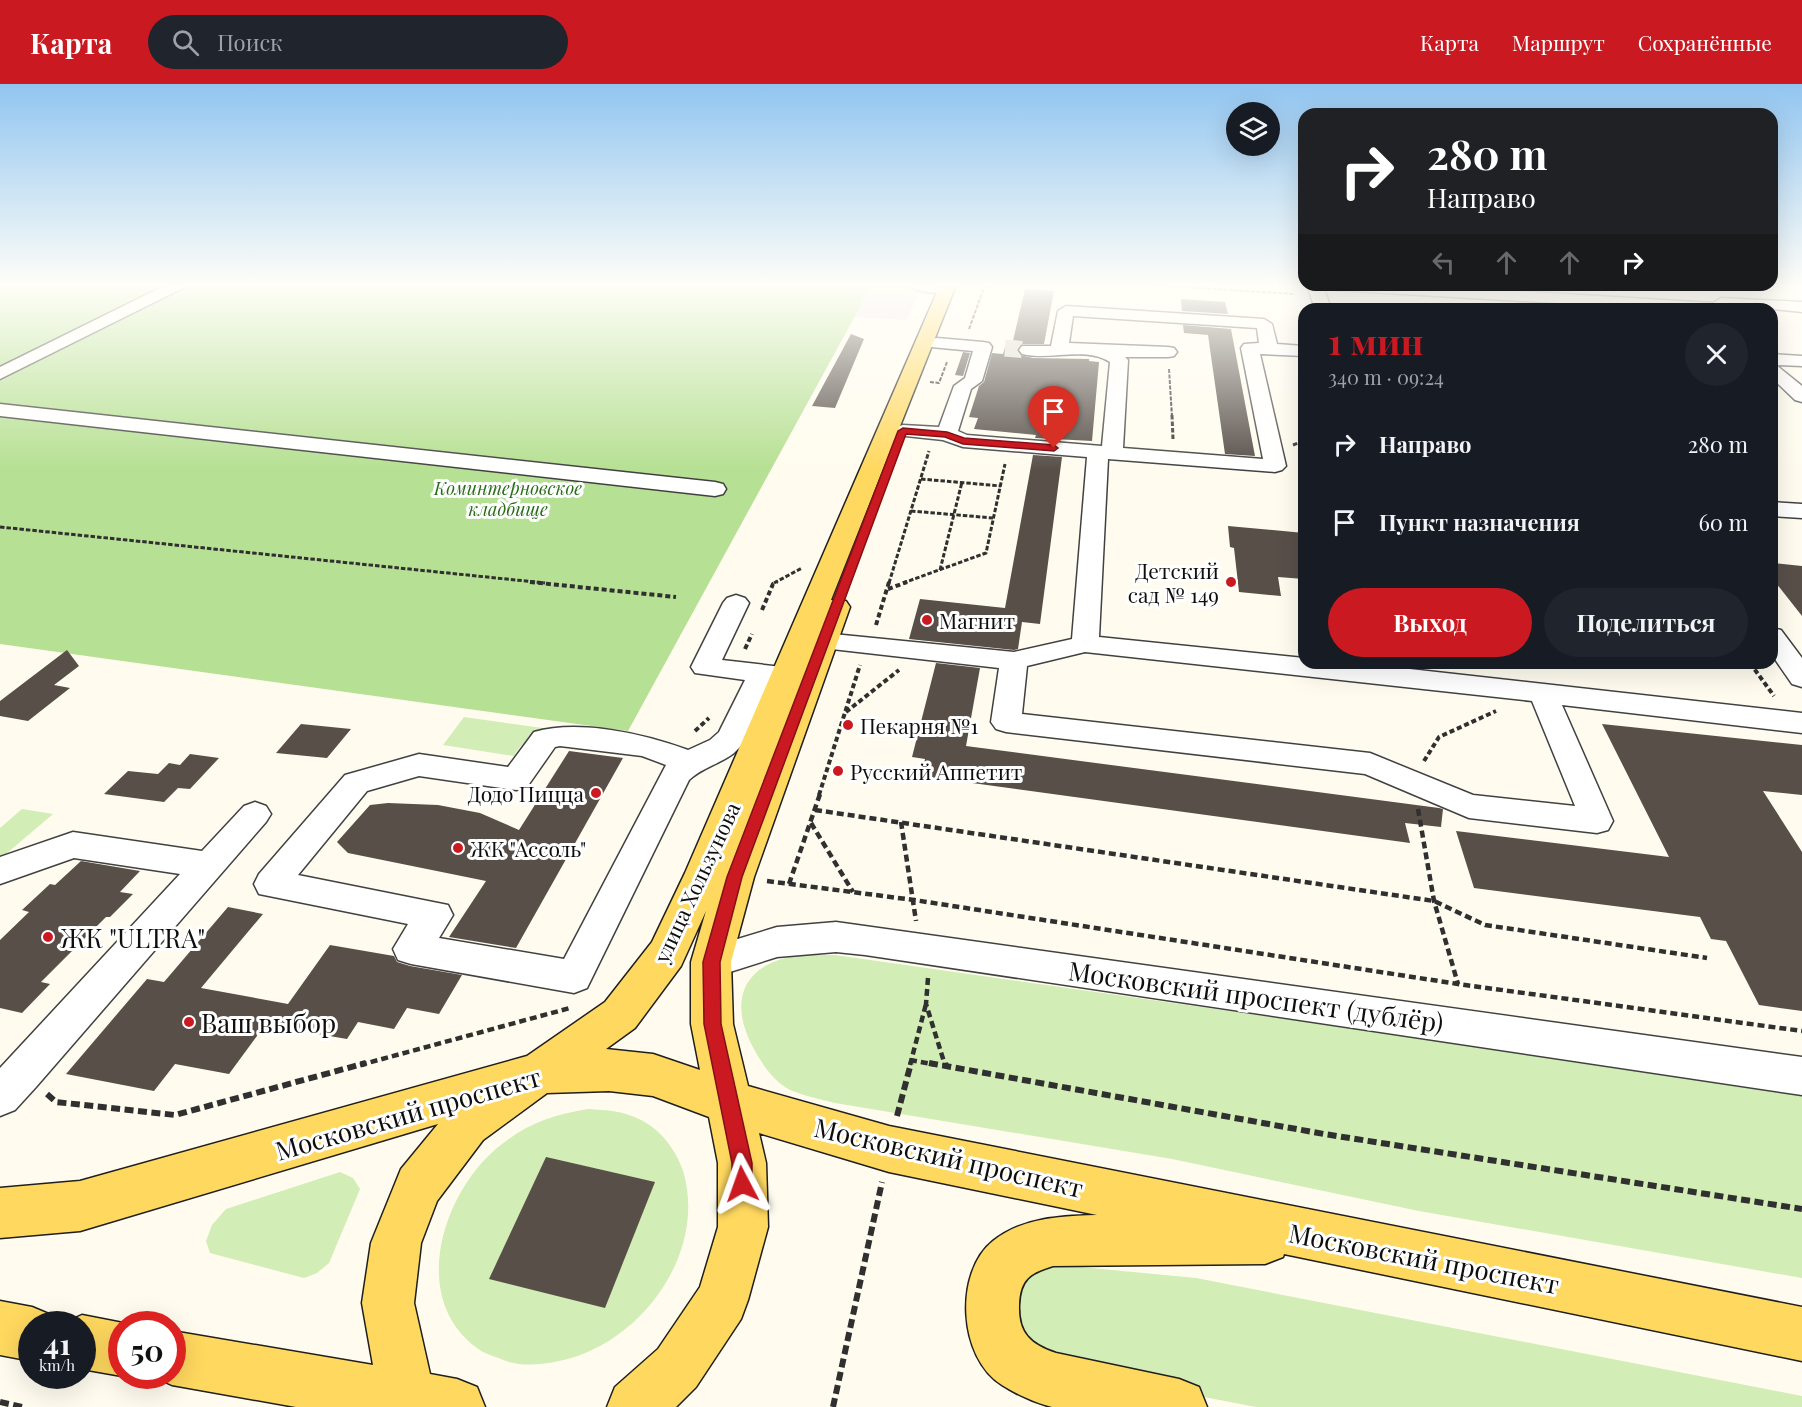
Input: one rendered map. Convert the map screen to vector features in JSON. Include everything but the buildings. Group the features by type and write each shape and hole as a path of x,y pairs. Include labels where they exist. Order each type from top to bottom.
{"main road":[{"name":"улица Хользунова","path":"424,1404 388,1303 396,1243 418,1186 467,1124 620,1015 667,954 704,873 761,673 922,347"},
{"name":"улица Хользунова","path":"635,1407 677,1368 722,1300 743,1227 742,1163 712,1024 711,962 735,877 903,431 949,347"},
{"name":"Московский проспект","path":"0,1213 80,1206 539,1073 609,1070 653,1075 728,1102 889,1149 1802,1334"},
{"path":"1179,1407 1056,1381 1028,1372 1008,1357 994,1332 990,1311 995,1284 1006,1261 1025,1248 1053,1241 1329,1239"},
{"path":"0,1328 18,1331"},
{"path":"186,1361 424,1404"}],"street":[{"path":"0,374 55,347"},
{"path":"947,434 963,386 973,381 983,347"},
{"path":"991,347 1005,348"},
{"path":"1028,350 1059,352 1060,348 1168,352"},
{"path":"903,431 947,434 963,441 1275,466 1250,348 1298,351"},
{"path":"1085,644 1105,452 1119,360 1111,353 1104,351"},
{"path":"1778,359 1802,361"},
{"path":"1778,374 1802,396"},
{"path":"0,410 715,489"},
{"path":"1778,509 1802,511"},
{"path":"701,756 645,746 560,736 545,739 516,779 419,765 356,783 271,884 435,915 411,949 574,977 677,773 701,756 721,747 731,738 761,673 705,667 736,603"},
{"path":"823,641 1014,661 1085,644 1298,667"},
{"path":"1778,644 1802,678"},
{"path":"1014,661 1006,722 1370,764 1469,806 1597,821 1543,693"},
{"path":"1319,669 1797,723"},
{"path":"11,1085 255,814"},
{"path":"0,871 73,844 207,865"},
{"name":"Московский проспект (дублёр)","path":"711,962 777,942 836,937 920,947 1802,1076"}],"path":[{"path":"1168,352 1174,458"},
{"path":"887,590 986,554 1009,445"},
{"path":"920,479 1001,486"},
{"path":"940,570 962,482"},
{"path":"911,511 993,518"},
{"path":"0,527 676,597"},
{"path":"759,616 773,584 805,566"},
{"path":"701,756 695,730 761,673 755,627"},
{"path":"845,712 923,652"},
{"path":"1755,669 1797,723"},
{"path":"815,810 1434,900 1485,925 1707,958"},
{"path":"833,1407 889,1149 926,1004 929,970 920,947 901,822"},
{"path":"811,823 854,892"},
{"path":"789,884 914,900 1458,984 1802,1031"},
{"path":"926,1004 946,1067"},
{"path":"11,1085 56,1102 175,1115 574,1007"},
{"path":"910,1060 1324,1134 1802,1209"},
{"path":"0,1402 22,1407"}],"green space":[{"name":"Коминтерновское кладбище","path":"0,347 838,347 628,731 0,644"},
{"path":"464,717 557,730 527,741 514,756 443,745"},
{"path":"22,809 53,814 0,859 0,828"},
{"path":"799,955 835,955 1802,1092 1802,1278 1419,1211 1172,1159 835,1103 801,1094 784,1087 765,1066 754,1049 742,1017 741,1002 744,989 761,968 776,961"},
{"path":"588,1109 635,1117 655,1129 667,1141 683,1171 688,1202 686,1233 676,1263 661,1291 640,1315 616,1336 589,1352 559,1361 545,1364 508,1362 477,1348 456,1326 443,1301 439,1273 442,1243 450,1214 464,1187 481,1163 502,1144 522,1130 543,1120"},
{"path":"340,1172 353,1178 360,1189 329,1263 317,1273 304,1278 210,1253 206,1241 212,1225 226,1209"},
{"path":"1044,1266 1070,1266 1196,1278 1802,1396 1802,1407 1256,1407 1064,1370 1022,1354 1008,1293 1025,1272"}],"tunnel":[{"path":"1005,348 1028,350"}],"place":[{"name":"Детский сад № 149","path":"1231,582"},
{"name":"Магнит","path":"927,620"},
{"name":"Пекарня №1","path":"848,725"},
{"name":"Русский Аппетит","path":"838,771"},
{"name":"Додо Пицца","path":"596,793"},
{"name":"ЖК \"Ассоль\"","path":"458,848"},
{"name":"ЖК \"ULTRA\"","path":"48,937"},
{"name":"Ваш выбор","path":"189,1022"}],"route":[{"path":"742,1184 742,1163 712,1024 711,962 735,877 903,431 947,434 963,441 1054,448"}]}
